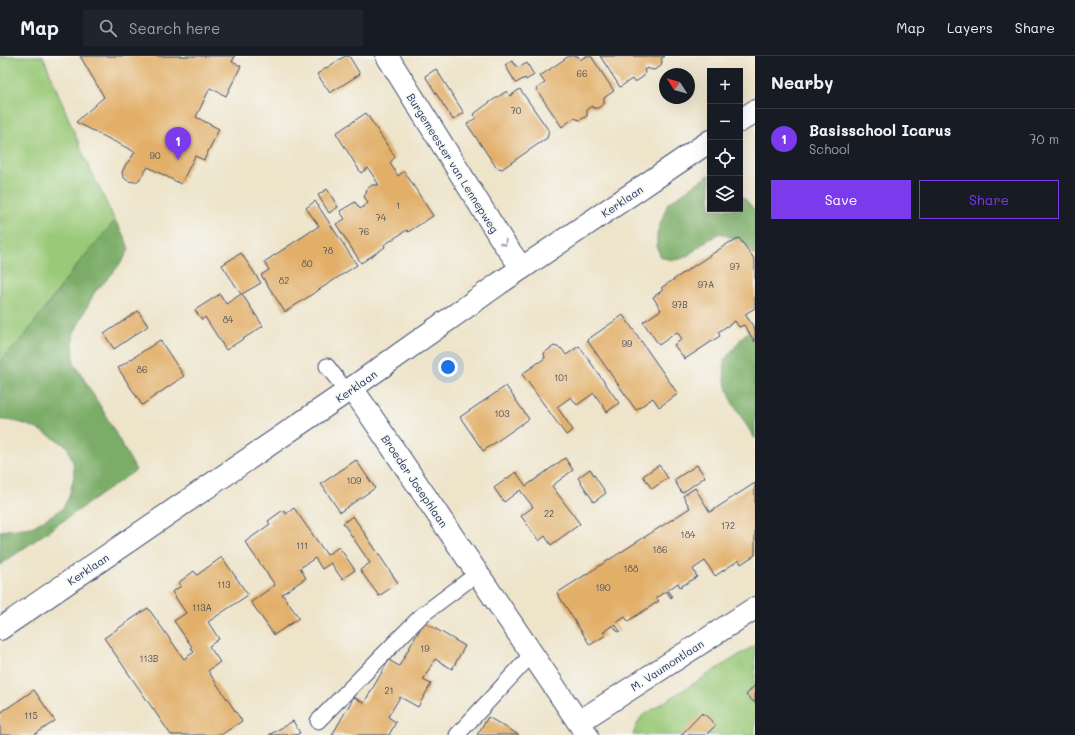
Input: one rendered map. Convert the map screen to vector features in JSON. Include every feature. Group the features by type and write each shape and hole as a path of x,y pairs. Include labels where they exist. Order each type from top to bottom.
{"street":[{"name":"Burgemeester van Lennepweg","path":"386,56 503,242 522,268"},
{"path":"743,119 755,110"},
{"name":"Kerklaan","path":"0,629 350,390 522,268 707,143"},
{"name":"Broeder Josephlaan","path":"350,390 478,573 583,728"},
{"name":"M. Vaumontlaan","path":"583,728 755,608"}],"lane":[{"path":"327,366 350,390"},
{"path":"318,721 422,615 478,573"},
{"path":"457,735 533,653"}],"green space":[{"path":"0,56 43,56 83,154 115,221 77,265 23,338 0,362"},
{"path":"707,176 707,212 743,212 743,197 755,210 755,256 743,241 741,242 720,233 687,256 673,260 661,257 657,248 657,233 668,203"},
{"path":"115,221 125,237 129,250 112,274 94,293 73,335 74,363 136,470 0,565 0,531 32,527 62,509 69,497 74,476 73,462 67,446 35,428 18,422 0,420 0,362 23,338 77,265"},
{"path":"755,325 755,439 732,402 725,380 724,361 744,335"},
{"path":"755,645 755,685 746,695 755,703 755,735 633,735 642,716"}],"building":[{"path":"80,56 235,56 232,62 241,66 226,96 210,88 196,117 219,129 204,160 195,156 181,184 148,167 140,179 136,182 128,181 123,177 122,172 135,152 76,122 104,97"},
{"path":"345,56 349,56 360,74 330,93 317,74"},
{"path":"569,56 578,56 580,60 586,56 591,56 614,91 604,98 604,104 598,108 593,108 592,106 587,109 587,116 580,120 574,118 562,127 536,89 545,83 540,76"},
{"path":"600,56 665,56 661,59 661,66 654,70 648,68 644,70 644,76 637,81 633,81 632,79 620,87"},
{"path":"512,61 518,68 527,63 534,75 526,80 525,78 516,83 505,65"},
{"path":"436,69 464,113 453,120 425,76"},
{"path":"520,89 549,131 547,138 502,169 496,167 467,124 476,118 474,114 490,102 507,91 510,96"},
{"path":"366,113 395,157 390,163 398,176 404,171 433,216 384,245 385,247 361,263 336,224 345,219 340,211 355,202 360,209 368,203 364,196 367,189 372,185 379,185 368,168 361,173 336,133"},
{"path":"327,189 338,207 329,213 318,195"},
{"path":"315,201 357,265 285,312 261,275 269,270 264,262 319,226 306,208"},
{"path":"739,238 755,260 755,308 745,314 755,329 755,342 744,325 739,327 735,321 718,332 720,336 685,359 674,345 682,339 677,332 659,345 643,322 661,310 653,297 663,290 661,288 730,242 732,243"},
{"path":"241,253 261,283 242,294 263,326 226,350 205,317 202,320 195,310 220,294 226,304 241,294 222,265"},
{"path":"138,311 148,326 114,349 104,334"},
{"path":"623,315 678,394 659,407 653,398 636,410 587,340"},
{"path":"160,340 184,376 142,405 118,368"},
{"path":"554,346 562,349 566,355 579,346 619,403 607,412 594,393 577,405 571,397 557,407 573,430 566,435 522,374 545,358 544,353"},
{"path":"506,386 529,419 483,451 460,417"},
{"path":"565,458 573,470 552,486 580,524 551,545 545,536 539,541 521,516 533,507 520,490 504,502 494,488 516,472 526,486"},
{"path":"356,460 375,488 340,512 321,484"},
{"path":"659,465 668,478 652,489 643,476"},
{"path":"697,465 705,477 682,493 674,480"},
{"path":"590,469 606,493 594,502 578,478"},
{"path":"755,483 755,555 741,564 739,560 715,576 705,561 693,569 697,577 680,587 678,583 668,590 672,597 671,598 666,591 656,598 659,601 628,621 625,617 615,624 620,631 618,632 613,625 603,632 606,635 590,645 557,593 690,508 683,496 695,488 710,512"},
{"path":"294,508 327,555 339,547 355,570 342,579 331,563 322,569 315,558 300,568 306,578 282,594 299,618 274,635 251,602 275,585 245,542 270,524 268,521 283,510 286,514"},
{"path":"353,516 398,583 379,596 360,570 370,563 343,523"},
{"path":"222,557 248,595 208,622 219,639 209,646 220,662 208,671 242,721 221,735 171,735 104,638 148,608 184,659 194,652 174,621 186,613 172,592 181,586 178,583 194,571 197,575"},
{"path":"424,622 465,646 452,669 435,659 423,680 431,684 418,707 400,697 388,717 396,722 389,735 332,735 354,697 364,703 389,660 399,666"},
{"path":"755,685 755,703 746,695"},
{"path":"34,690 55,721 34,735 0,735 0,713"},
{"path":"702,713 716,725 706,735 681,735"},
{"path":"488,717 519,735 477,735"},
{"path":"293,721 300,733 296,735 269,735"}],"place":[{"name":"Basisschool Icarus","path":"178,160"}]}
